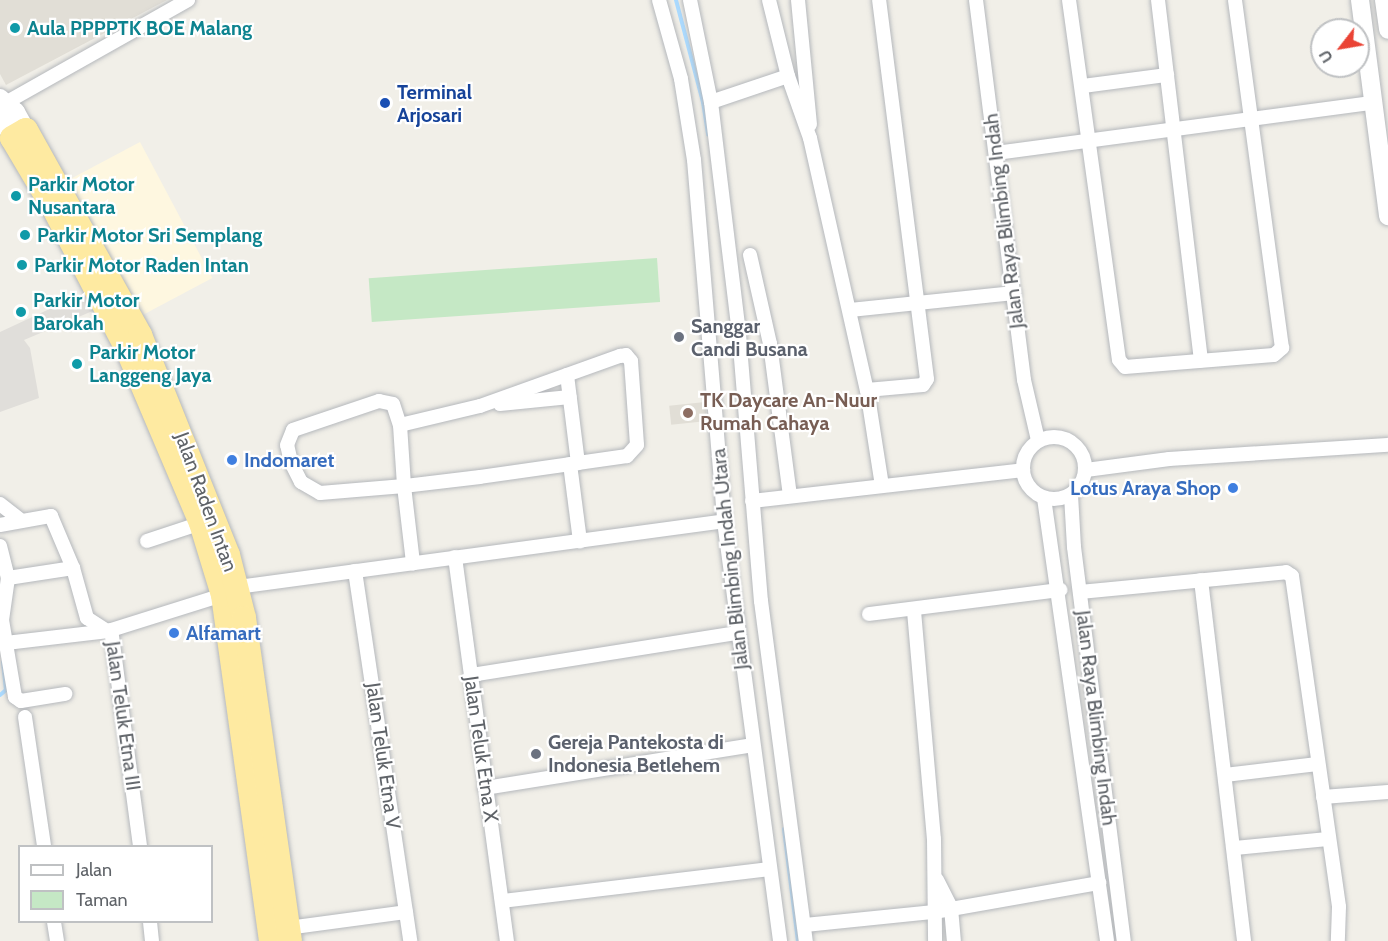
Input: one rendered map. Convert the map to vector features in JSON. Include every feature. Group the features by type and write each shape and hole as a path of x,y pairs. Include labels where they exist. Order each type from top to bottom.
{"highway":[{"name":"Jalan Raden Intan","path":"13,140 44,174 119,312 191,457 230,591 283,937"},
{"name":"Jalan Raden Intan","path":"119,312 201,523 230,591"}],"street":[{"path":"2,105 188,0"},
{"name":"Jalan Blimbing Indah Utara","path":"659,0 681,79 694,160 724,521 737,633 780,941"},
{"name":"Jalan Blimbing Indah Utara","path":"690,0 711,102 739,334 760,601 806,941"},
{"path":"769,0 788,76 810,138 850,310 867,390 882,486"},
{"path":"798,0 810,138"},
{"path":"867,390 926,382 919,303 879,0"},
{"name":"Jalan Raya Blimbing Indah","path":"976,0 1024,380 1038,440"},
{"path":"1069,0 1083,86 1119,362 1125,367 1274,355 1282,348 1249,122 1235,0"},
{"path":"1158,0 1202,360"},
{"path":"1360,0 1388,216"},
{"path":"1384,0 1388,30"},
{"path":"1083,86 1167,75"},
{"path":"711,102 788,76"},
{"path":"996,153 1173,128 1249,122 1372,103"},
{"name":"Jalan Raden Intan","path":"2,105 13,140"},
{"path":"750,255 770,344 790,495"},
{"path":"850,310 1014,294"},
{"path":"400,425 480,406 623,355 631,361 635,450 627,456 404,486 315,491 297,476 287,446 297,427 379,401 393,404 400,425 404,486 413,563"},
{"path":"567,375 580,541"},
{"path":"480,406 570,397"},
{"path":"1055,436 1071,440 1082,453 1086,470 1079,488 1071,495 1044,498 1029,487 1023,471 1029,448 1038,440 1055,436"},
{"path":"1086,470 1169,459 1388,445"},
{"path":"752,501 1023,471"},
{"name":"Jalan Raya Blimbing Indah","path":"1071,495 1080,592 1124,941"},
{"name":"Jalan Raya Blimbing Indah","path":"1044,498 1060,590 1107,941"},
{"path":"0,504 19,519"},
{"path":"0,525 19,519 51,516 73,568 87,618 109,631"},
{"name":"Jalan Teluk Etna III","path":"140,845 109,631 230,591 355,571 724,521"},
{"path":"147,541 201,523"},
{"path":"0,546 8,578 1,611 6,643 4,659 13,694 19,701 65,694"},
{"name":"Jalan Teluk Etna X","path":"455,557 507,941"},
{"path":"8,578 73,568"},
{"name":"Jalan Teluk Etna V","path":"355,571 410,941"},
{"path":"1080,592 1286,572 1294,578 1303,631 1317,764 1339,907 1338,941"},
{"path":"1201,580 1245,941"},
{"path":"869,614 914,611 1060,590"},
{"path":"914,611 936,879 935,941"},
{"path":"6,643 109,631"},
{"path":"471,675 737,633"},
{"path":"25,717 44,845"},
{"path":"485,788 753,745"},
{"path":"1225,775 1317,764"},
{"path":"1323,797 1388,792"},
{"path":"1235,848 1328,839"},
{"path":"502,901 769,869"},
{"path":"936,879 951,908 954,941"},
{"path":"805,925 934,912 1100,883"},
{"path":"283,937 406,912"},
{"path":"54,923 57,941"},
{"path":"150,923 152,941"}],"shaded area":[{"path":"0,0 167,0 6,85 0,74"},
{"path":"140,142 212,278 141,316 68,180"},
{"path":"86,292 95,310 24,340 30,348 39,398 0,412 0,332"},
{"name":"TK Daycare An-Nuur Rumah Cahaya","path":"705,402 707,421 671,425 669,406"}],"green space":[{"path":"657,258 660,302 372,322 369,278"}],"waterway":[{"path":"676,0 703,102 708,135"},
{"path":"0,695 6,690 3,662"},
{"path":"784,829 798,941"}],"place":[{"name":"Aula PPPPTK BOE Malang","path":"15,28"},
{"name":"Terminal Arjosari","path":"385,103"},
{"name":"Parkir Motor Nusantara","path":"16,196"},
{"name":"Parkir Motor Sri Semplang","path":"25,235"},
{"name":"Parkir Motor Raden Intan","path":"22,265"},
{"name":"Parkir Motor Barokah","path":"21,312"},
{"name":"Sanggar Candi Busana","path":"679,337"},
{"name":"Parkir Motor Langgeng Jaya","path":"77,364"},
{"name":"TK Daycare An-Nuur Rumah Cahaya","path":"688,413"},
{"name":"Indomaret","path":"232,460"},
{"name":"Lotus Araya Shop","path":"1233,488"},
{"name":"Alfamart","path":"174,633"},
{"name":"Gereja Pantekosta di Indonesia Betlehem","path":"536,754"}]}
